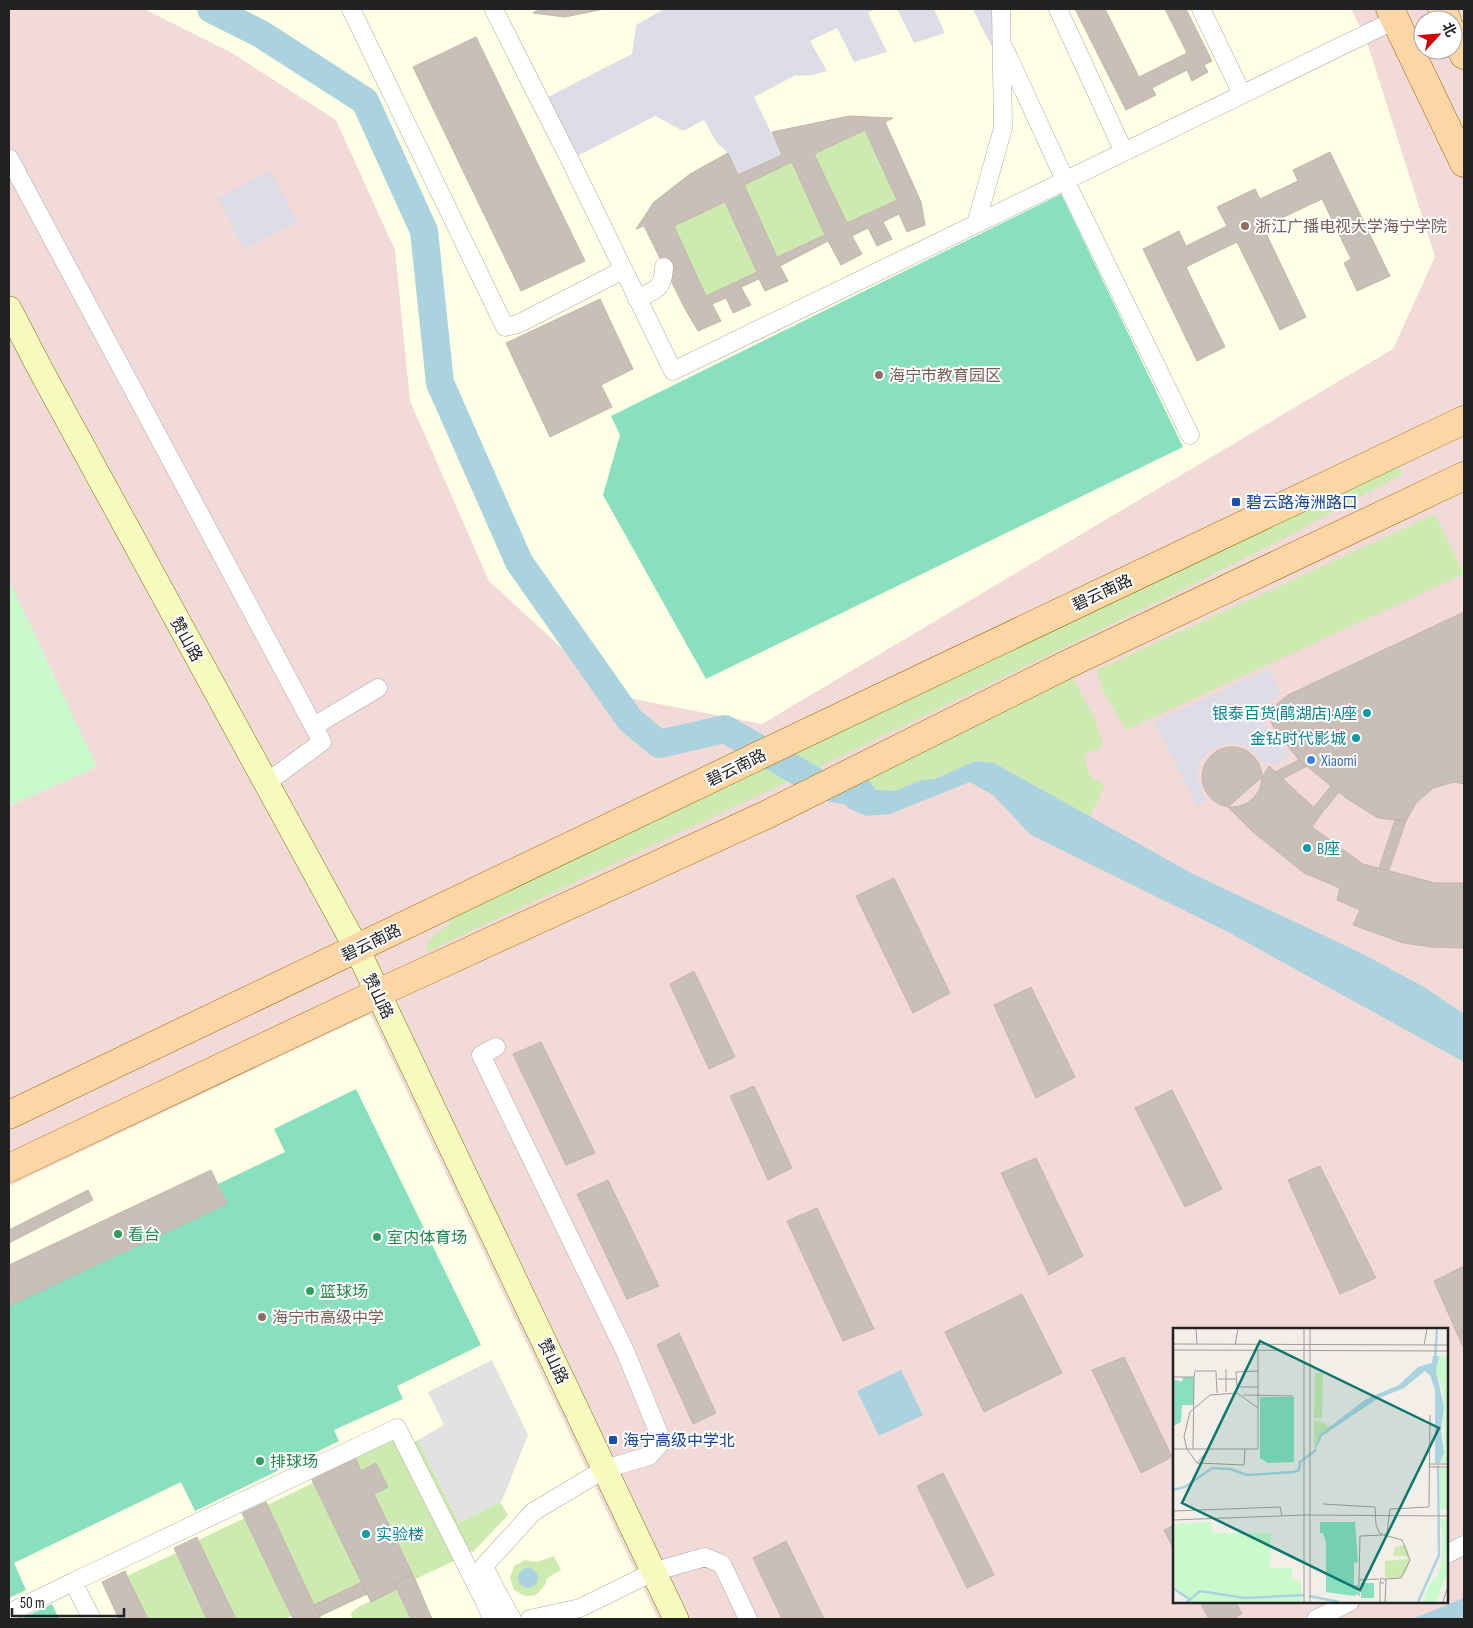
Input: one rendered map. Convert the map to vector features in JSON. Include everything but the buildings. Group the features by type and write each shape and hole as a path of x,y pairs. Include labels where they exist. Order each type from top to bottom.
{"main road":[{"path":"1392,14 1464,163"},
{"name":"碧云南路","path":"9,1115 1464,420"},
{"path":"9,1168 378,993 768,814 1068,664 1464,476"}],"street":[{"path":"351,9 505,327 518,324 623,270"},
{"path":"492,9 570,160 673,371 1242,94 1392,14"},
{"path":"976,224 1003,128 1001,9"},
{"path":"1058,9 1124,152"},
{"path":"1201,9 1242,94"},
{"path":"1002,43 1065,180 1190,435"},
{"path":"9,158 322,742 266,783"},
{"path":"637,299 658,288 663,280 664,266"},
{"name":"赞山路","path":"9,309 43,376 356,949 676,1619"},
{"path":"314,726 378,688"},
{"path":"492,1619 492,1598 484,1566 533,1512 605,1469 649,1456 662,1441 625,1351 480,1055 496,1047"},
{"path":"9,1613 397,1428 492,1598 512,1619"},
{"path":"1448,1553 1464,1545"},
{"path":"530,1619 580,1608 653,1572 706,1557 722,1564 748,1619"},
{"path":"73,1582 92,1619"},
{"path":"1316,1619 1348,1603"}],"shaded area":[{"path":"9,9 1464,9 1464,1619 9,1619"},
{"name":"海宁市教育园区","path":"144,9 1351,9 1366,39 1435,257 1393,349 762,724 613,695 489,581 410,401 395,250 336,120 232,53"},
{"path":"661,9 875,9 868,13 887,52 854,62 837,28 810,41 827,71 813,75 796,75 754,97 782,155 738,175 728,153 717,143 704,120 683,131 655,116 570,160 540,101 632,54 636,25"},
{"path":"897,9 934,9 945,33 914,43"},
{"path":"973,9 1001,9 1003,68 979,22"},
{"path":"270,171 297,222 244,249 218,198"},
{"path":"1269,669 1281,694 1271,700 1266,708 1263,719 1268,730 1290,755 1278,763 1265,765 1244,745 1222,745 1210,751 1199,762 1197,777 1202,792 1207,799 1198,807 1154,722"},
{"name":"海宁市高级中学","path":"370,1014 658,1619 9,1619 9,1186"},
{"path":"492,1360 528,1435 502,1501 459,1523 418,1440 444,1425 428,1392"}],"green space":[{"path":"865,130 897,200 847,223 814,154"},
{"path":"792,162 825,235 777,257 744,185"},
{"path":"1061,194 1183,447 706,679 603,495 620,435 611,416"},
{"path":"725,202 757,272 706,296 674,226"},
{"path":"1396,464 1402,474 1294,533 1186,588 823,765 427,952 427,946 431,938 450,922 449,918"},
{"path":"1435,514 1464,574 1126,730 1103,691 1097,670"},
{"path":"9,580 97,767 9,806"},
{"path":"1073,678 1095,719 1103,746 1084,755 1090,777 1105,785 1090,817 994,763 975,761 935,779 921,780 895,791 876,790 868,779"},
{"path":"356,1089 481,1345 397,1386 403,1399 334,1430 339,1441 195,1511 181,1482 14,1563 26,1590 9,1598 9,1306 227,1204 218,1184 285,1152 274,1129"},
{"path":"401,1436 406,1446 418,1440 459,1523 500,1502 508,1515 473,1552 459,1548 463,1557 415,1579 374,1494 388,1487 376,1464 361,1471 355,1457"},
{"path":"313,1483 362,1582 314,1605 267,1505"},
{"path":"245,1518 291,1616 285,1619 236,1619 198,1540"},
{"path":"176,1553 207,1619 148,1619 127,1576"},
{"path":"554,1556 561,1570 547,1578 545,1585 537,1594 525,1596 514,1590 510,1578 514,1566 525,1560 537,1562"},
{"path":"397,1589 410,1617 406,1619 352,1619 351,1613 358,1607"},
{"path":"52,1604 59,1619 21,1619"}],"water":[{"path":"975,761 994,763 1193,874 1361,953 1424,987 1464,1014 1464,1062 1228,932 1031,835 993,795 970,782 890,814 866,816 848,808 838,796 868,779 876,790 895,791 921,780 935,779"},
{"path":"901,1370 923,1415 879,1436 857,1391"},
{"path":"528,1568 535,1571 538,1578 535,1585 528,1588 521,1585 518,1578 521,1571"},
{"path":"1464,1598 1464,1619 1412,1619"}],"waterway":[{"path":"211,9 261,34 365,101 424,231 440,383 519,562 630,720 659,744 725,729 823,786 843,790"}],"place":[{"name":"浙江广播电视大学海宁学院","path":"1245,226"},
{"name":"海宁市教育园区","path":"879,375"},
{"name":"碧云路海洲路口","path":"1236,502"},
{"name":"银泰百货(鹃湖店)·A座","path":"1367,713"},
{"name":"金钻时代影城","path":"1356,738"},
{"name":"Xiaomi","path":"1311,760"},
{"name":"B座","path":"1307,848"},
{"name":"看台","path":"118,1234"},
{"name":"室内体育场","path":"377,1237"},
{"name":"篮球场","path":"310,1291"},
{"name":"海宁市高级中学","path":"262,1317"},
{"name":"海宁高级中学北","path":"613,1440"},
{"name":"排球场","path":"260,1461"},
{"name":"实验楼","path":"366,1534"}]}
